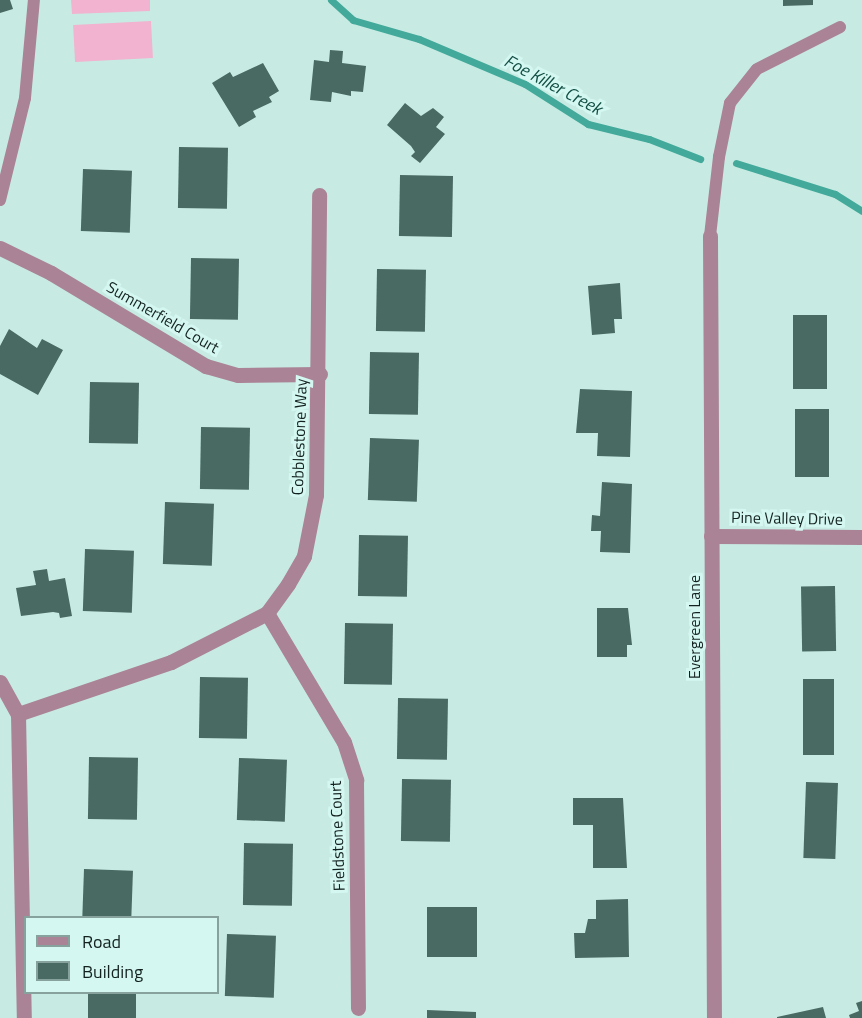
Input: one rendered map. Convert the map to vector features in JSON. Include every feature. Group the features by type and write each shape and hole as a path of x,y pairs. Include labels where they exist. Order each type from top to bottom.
{"street":[{"name":"Cobblestone Way","path":"267,614 304,556 316,495 320,374 319,195"},
{"name":"Evergreen Lane","path":"710,236 714,1018"},
{"name":"Summerfield Court","path":"0,248 51,273 206,366 238,375 320,374"},
{"name":"Pine Valley Drive","path":"711,536 862,537"},
{"path":"18,714 171,662 267,614"},
{"name":"Fieldstone Court","path":"267,614 344,742 356,780 358,1008"},
{"path":"0,682 18,714 24,1018"}],"lane":[{"path":"0,200 25,99 34,0"},
{"path":"710,236 718,157 730,103 757,69 840,27"}],"shaded area":[{"path":"71,0 150,0 150,11 72,14"},
{"path":"151,21 153,58 75,62 73,25"}],"building":[{"path":"0,0 10,0 13,9 0,13"},
{"path":"783,0 813,0 813,5 783,6"},
{"path":"330,50 343,51 342,63 366,66 363,92 351,91 351,96 332,92 331,102 310,100 314,60 329,62"},
{"path":"263,63 279,91 269,97 272,102 253,111 256,117 239,127 212,83 230,72 233,77"},
{"path":"405,103 421,116 433,108 444,117 436,127 445,134 420,163 411,156 415,152 411,146 387,125"},
{"path":"179,147 228,148 227,209 178,208"},
{"path":"83,169 132,171 130,233 81,231"},
{"path":"400,175 453,176 452,237 399,236"},
{"path":"191,258 239,259 238,320 190,319"},
{"path":"377,269 426,270 425,332 376,331"},
{"path":"620,283 622,319 614,319 615,333 592,335 588,286"},
{"path":"793,315 827,315 827,389 793,389"},
{"path":"9,329 37,348 42,339 63,350 38,395 0,374 0,346"},
{"path":"370,352 419,353 418,415 369,414"},
{"path":"90,382 139,383 138,444 89,443"},
{"path":"580,389 632,391 630,457 597,456 598,433 576,433"},
{"path":"795,409 829,409 829,477 795,477"},
{"path":"201,427 250,428 249,490 200,489"},
{"path":"370,438 419,440 417,502 368,500"},
{"path":"602,482 632,484 630,553 600,552 601,531 591,531 592,515 600,516"},
{"path":"165,502 214,504 212,566 163,564"},
{"path":"359,535 408,536 407,597 358,596"},
{"path":"85,549 134,551 132,613 83,611"},
{"path":"47,569 49,581 65,578 72,616 60,618 59,613 53,612 21,616 16,588 36,585 33,571"},
{"path":"835,586 836,651 802,652 801,587"},
{"path":"597,608 628,608 632,645 627,645 627,657 597,657"},
{"path":"345,623 393,624 392,685 344,684"},
{"path":"200,677 248,678 247,739 199,738"},
{"path":"803,679 834,679 834,755 803,755"},
{"path":"398,698 448,699 447,760 397,759"},
{"path":"89,757 138,758 137,820 88,819"},
{"path":"239,758 287,760 285,822 237,820"},
{"path":"402,779 451,780 450,842 401,841"},
{"path":"806,782 838,783 835,859 803,858"},
{"path":"573,798 623,798 627,868 593,868 593,825 573,825"},
{"path":"244,843 293,844 292,906 243,905"},
{"path":"84,869 133,871 131,916 82,916"},
{"path":"628,899 629,957 575,958 574,933 585,933 588,919 596,919 596,900"},
{"path":"427,907 477,907 477,957 427,957"},
{"path":"227,934 276,936 274,998 225,996"},
{"path":"88,994 136,994 136,1018 88,1018"},
{"path":"862,1001 862,1018 850,1018 849,1015 859,1011 856,1003"},
{"path":"823,1007 826,1018 777,1018 777,1017"},
{"path":"427,1010 476,1012 476,1018 427,1018"}],"waterway":[{"name":"Foe Killer Creek","path":"331,0 353,20 419,39 525,84 588,124 649,139 700,159"},
{"name":"Foe Killer Creek","path":"736,163 835,194 862,211"}]}
